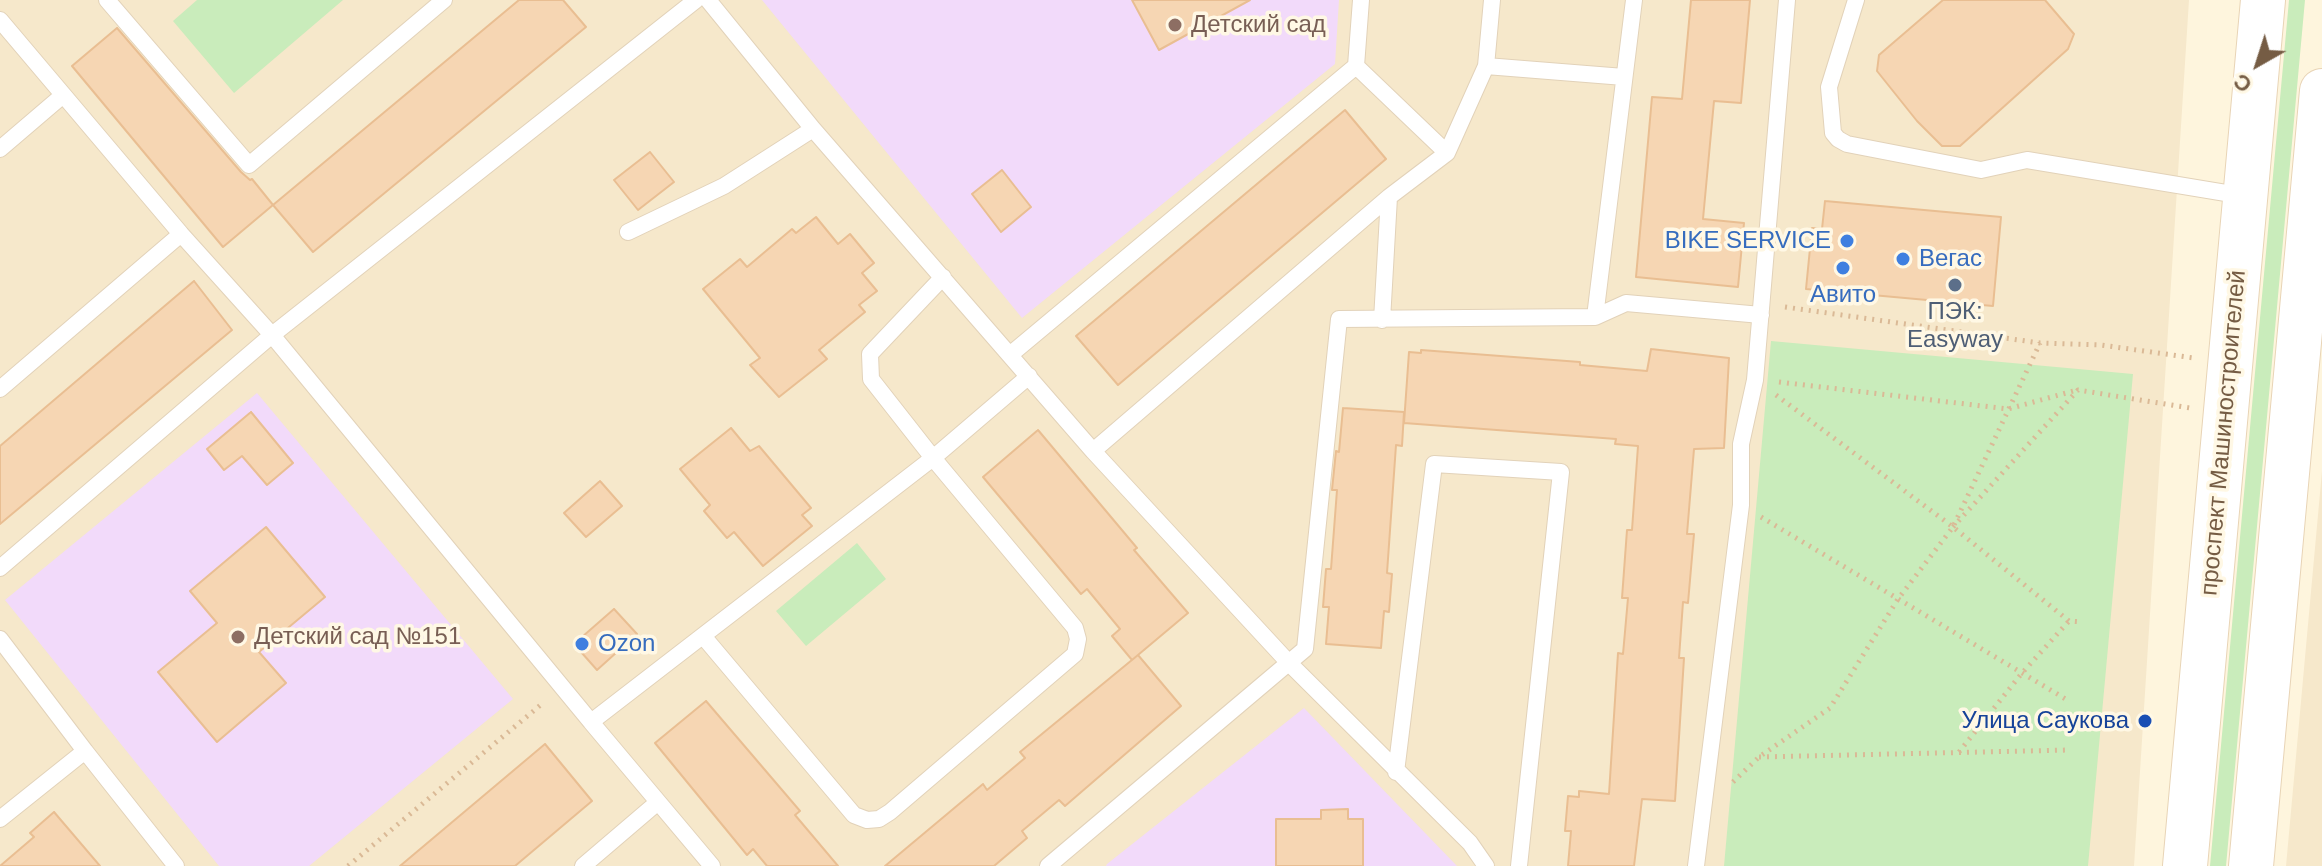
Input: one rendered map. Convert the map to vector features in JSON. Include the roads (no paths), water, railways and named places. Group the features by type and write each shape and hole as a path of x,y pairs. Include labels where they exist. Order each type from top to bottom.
{"main road":[{"name":"проспект Машиностроителей","path":"2185,866 2263,0"},
{"path":"2251,866 2303,373 2322,91"}],"lane":[{"path":"107,0 249,165 444,0"},
{"path":"0,568 272,335 696,0"},
{"path":"708,0 813,129 1093,451 1289,663 1470,843 1486,866"},
{"path":"1011,354 1356,66 1361,0"},
{"path":"1093,451 1389,197 1447,153 1486,66 1492,0"},
{"path":"1595,317 1634,0"},
{"path":"1696,866 1741,505 1741,444 1755,380 1787,0"},
{"path":"1856,0 1829,87 1833,133 1847,144 1981,170 2027,160 2246,196"},
{"path":"0,20 181,234 272,335 712,866"},
{"path":"1356,66 1447,153"},
{"path":"1486,66 1624,77"},
{"path":"0,149 62,96"},
{"path":"628,232 724,186 813,129"},
{"path":"1382,320 1389,197"},
{"path":"0,389 181,234"},
{"path":"703,636 854,815 867,820 879,819 890,812 1069,662 1078,647 1075,628 871,379 870,354 943,277"},
{"path":"1048,866 1305,649 1339,319 1595,317 1626,303 1760,309"},
{"path":"591,722 933,458 1029,376"},
{"path":"1396,772 1434,464 1561,472 1519,866"},
{"path":"0,639 176,866"},
{"path":"0,819 85,751"},
{"path":"583,866 658,802"}],"place":[{"name":"Детский сад","path":"1175,25"},
{"name":"BIKE SERVICE","path":"1847,241"},
{"name":"Вегас","path":"1903,259"},
{"name":"Авито","path":"1843,268"},
{"name":"ПЭК: Easyway","path":"1955,285"},
{"name":"Детский сад №151","path":"238,637"},
{"name":"Ozon","path":"582,644"},
{"name":"Улица Саукова","path":"2145,721"}]}
